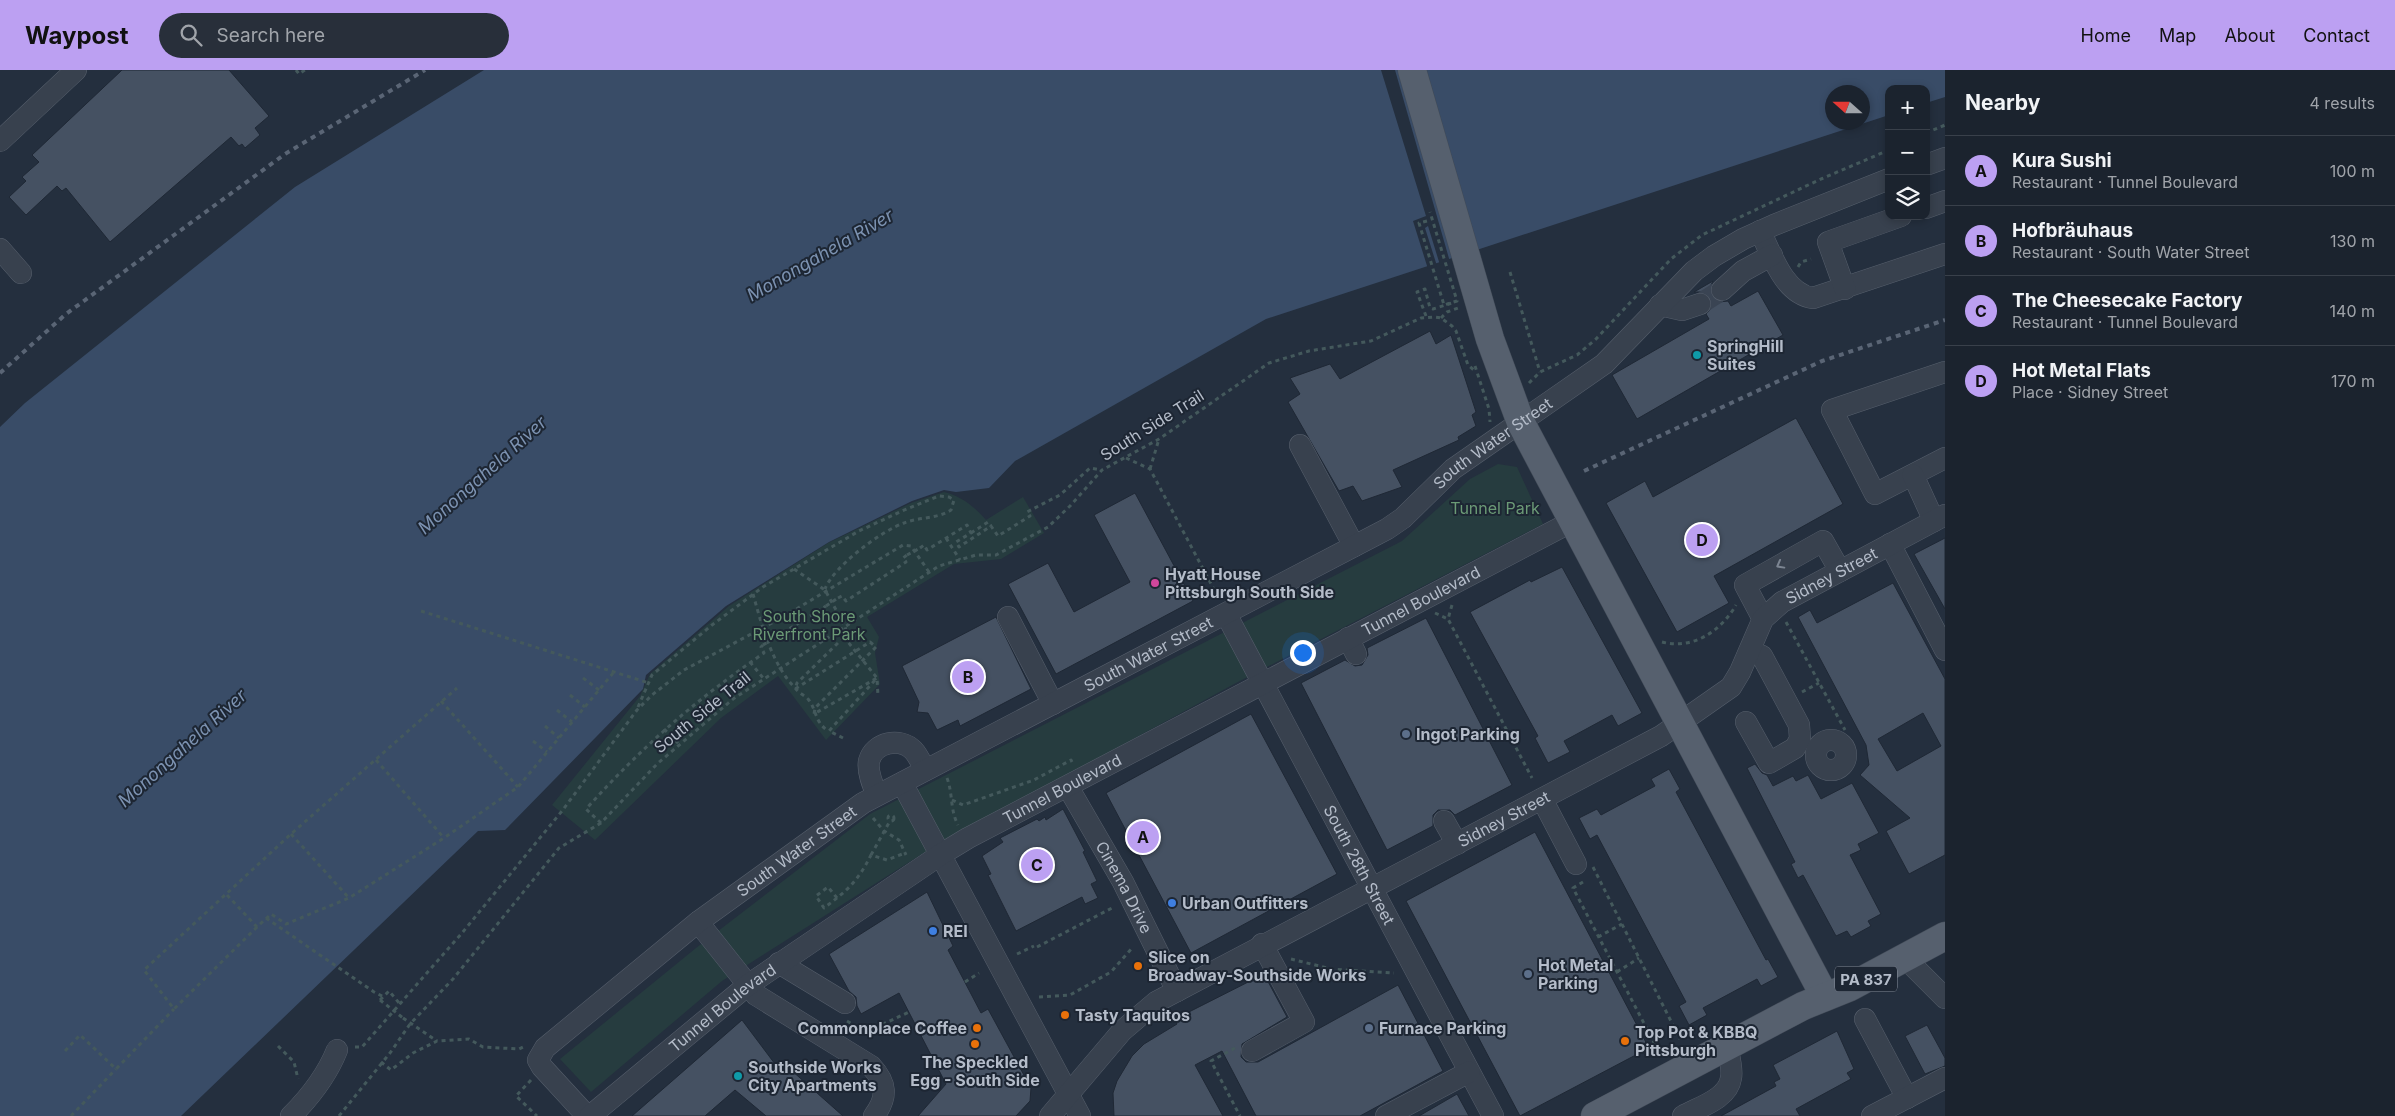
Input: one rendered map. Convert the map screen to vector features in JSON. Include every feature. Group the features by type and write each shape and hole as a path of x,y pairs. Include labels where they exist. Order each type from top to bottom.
{"main road":[{"path":"1412,70 1463,303 1490,339 1522,423 1825,997"},
{"name":"PA 837","path":"1595,1116 1727,1046 1825,997 1850,987 1945,936"}],"street":[{"path":"0,141 76,70"},
{"path":"1930,164 1945,158"},
{"name":"South Water Street","path":"534,1062 545,1048 698,922 863,803 873,804 902,782 935,772 1223,607 1354,546 1403,518 1453,469 1522,423 1604,364 1660,305 1694,272 1714,256 1760,231 1885,181"},
{"path":"1930,207 1945,201"},
{"path":"1845,289 1828,242 1890,220"},
{"path":"1760,231 1793,290 1803,297 1813,298 1845,289 1945,254"},
{"path":"0,248 21,273"},
{"path":"1722,290 1743,271 1772,255"},
{"path":"1660,305 1682,310 1700,304"},
{"path":"1945,372 1832,410 1875,494 1945,458"},
{"path":"1300,445 1354,546"},
{"path":"1912,474 1939,518"},
{"name":"Sidney Street","path":"1050,1116 1122,1031 1156,1002 1262,944 1661,736 1731,687 1750,651 1763,619 1782,602 1939,518"},
{"name":"Tunnel Boulevard","path":"589,1116 748,985 940,855 1071,777 1263,684 1352,646 1573,520"},
{"path":"1763,619 1745,585 1823,541 1840,571"},
{"path":"1890,544 1945,650"},
{"name":"South 28th Street","path":"1223,607 1493,1116"},
{"path":"1008,618 1054,704"},
{"path":"1746,722 1769,763 1795,748 1809,743 1762,656 1750,651"},
{"path":"873,804 869,768 870,760 875,751 884,745 892,742 904,743 914,750 935,772"},
{"name":"Cinema Drive","path":"1071,777 1177,990"},
{"path":"902,782 1080,1116"},
{"path":"1542,799 1582,861"},
{"path":"1444,821 1457,844"},
{"path":"698,922 756,995 871,1066 882,1078 884,1094 874,1116"},
{"path":"1245,1049 1304,1022 1262,944"},
{"path":"1905,958 1945,998"},
{"path":"779,963 845,1003"},
{"path":"1864,1019 1907,1098"},
{"path":"1683,1116 1718,1098 1727,1089 1732,1077 1727,1046"},
{"path":"291,1116 307,1100 332,1063 337,1050"},
{"path":"534,1062 589,1116"},
{"path":"1386,1116 1470,1072"},
{"path":"1872,1116 1945,1078"}],"path":[{"path":"296,70 299,74 305,70"},
{"path":"1930,132 1945,125"},
{"path":"1427,221 1419,224 1444,305 1457,301 1430,212"},
{"path":"1796,272 1801,262 1811,259"},
{"path":"1510,272 1540,372 1532,382"},
{"path":"1463,303 1433,309 1430,308 1425,289 1417,292 1426,316 1441,318 1456,331 1468,364 1475,371 1489,409"},
{"path":"1441,318 1444,314 1454,310 1463,303"},
{"name":"South Side Trail","path":"410,1024 453,979 559,848 601,823 680,744 732,699 929,572 976,555 996,555 1048,526 1070,506 1102,470 1159,439 1269,363 1309,351 1371,341 1426,316"},
{"path":"1150,469 1159,439"},
{"path":"1125,458 1150,469 1223,607"},
{"path":"991,526 959,547 956,542 988,522 991,526 998,536 1030,516 1027,512 1060,495 1090,468 1102,470"},
{"path":"337,1050 362,1047 462,933 562,811 636,710 652,675 753,594 859,531 940,496 949,497 954,500 952,510 944,514 916,519 887,532 835,573 825,590"},
{"path":"601,823 586,809 627,764 664,729 714,687 764,653 761,647 763,645 838,598 842,596 846,601 906,562 903,558 924,545 927,550 967,525 971,533"},
{"path":"946,538 960,560"},
{"path":"636,710 684,670 762,628 903,545 911,546 929,572"},
{"path":"794,569 825,590 845,626 848,642 877,678 878,696"},
{"path":"753,594 762,628 781,668 795,689 808,700 820,725 843,738"},
{"path":"1448,619 1454,598"},
{"path":"1662,642 1679,644 1702,639 1726,622 1737,604"},
{"path":"1430,610 1448,619 1532,778"},
{"path":"421,611 649,683"},
{"path":"1785,619 1845,730"},
{"path":"795,689 797,683 842,639 845,626"},
{"path":"795,689 857,652 870,642 876,647 815,708 814,714"},
{"path":"750,662 764,679"},
{"path":"71,1116 174,1009 266,918 271,914 286,924 349,898 444,838 518,787 614,672"},
{"path":"583,678 598,690"},
{"path":"814,714 877,678"},
{"path":"828,731 877,678"},
{"path":"1797,694 1819,682"},
{"path":"174,1009 144,970 291,834 457,688"},
{"path":"570,694 585,706"},
{"path":"441,701 518,787"},
{"path":"557,710 572,722"},
{"path":"545,726 559,738"},
{"path":"664,729 680,744"},
{"path":"533,741 547,752"},
{"path":"376,760 444,838"},
{"path":"952,800 962,805 1034,780 1071,760 1071,777"},
{"path":"935,772 952,789 953,815 959,828"},
{"path":"873,804 884,832 899,840 908,858"},
{"path":"837,898 828,887 816,896 824,908 837,898 854,884 890,821"},
{"path":"291,834 349,898"},
{"path":"872,855 887,860 906,853"},
{"path":"1582,861 1597,874 1680,1039"},
{"path":"1597,874 1572,888 1658,1050"},
{"path":"227,895 257,927"},
{"path":"1017,954 1112,908"},
{"path":"266,918 374,992 384,996"},
{"path":"1598,937 1622,924"},
{"path":"1039,997 1070,995 1111,972 1134,947"},
{"path":"1286,956 1296,962 1331,969 1394,973"},
{"path":"1617,972 1639,958"},
{"path":"965,982 979,974"},
{"path":"400,1004 389,991 380,1000 410,1024 437,1041"},
{"path":"339,1116 410,1024"},
{"path":"65,1051 80,1035 116,1069"},
{"path":"381,1062 390,1070 413,1053 437,1041 469,1038 483,1047 518,1049 528,1045 534,1062 516,1096 537,1116"},
{"path":"278,1046 294,1062 298,1082 307,1100"},
{"path":"1240,1116 1211,1060 1245,1049"}],"green space":[{"name":"Tunnel Park","path":"1498,464 1517,467 1543,524 1236,683 922,854 722,981 591,1092 560,1059 696,948 870,814 1402,541 1470,479"},
{"name":"South Shore Riverfront Park","path":"944,492 956,496 967,503 986,520 1023,497 1044,533 1001,559 954,564 867,617 879,637 875,653 880,684 826,740 778,676 721,718 595,840 552,805 640,696 650,674 729,606 828,543 911,503"}],"water":[{"name":"Monongahela River","path":"484,70 1945,70 1945,97 1930,102 1930,85 1885,85 1885,116 1870,121 1870,85 1825,85 1825,130 1843,130 1266,319 1015,461 989,488 956,492 944,490 912,501 829,542 726,606 646,675 643,689 505,830 478,831 181,1116 0,1116 0,427 25,403 295,187"}],"pier":[{"path":"1381,70 1395,70 1450,262 1440,265 1428,226 1425,228 1437,266 1428,269 1413,221 1426,216"}],"building":[{"path":"122,70 229,70 269,116 255,128 260,135 245,148 242,144 239,146 231,137 110,242 66,188 62,191 57,186 26,215 9,197 26,181 22,177 39,162 32,155"},
{"name":"SpringHill Suites","path":"1713,281 1710,287 1712,298 1719,302 1728,301 1731,306 1758,291 1783,335 1637,419 1612,375 1709,319 1706,314 1712,307 1712,300 1703,292 1694,292"},
{"path":"1430,331 1436,344 1451,335 1476,412 1472,415 1476,426 1458,437 1459,440 1393,470 1402,487 1362,501 1353,486 1339,491 1288,402 1300,394 1290,378 1330,364 1340,379"},
{"path":"1796,418 1843,504 1714,576 1729,603 1677,632 1606,503 1645,481 1653,497"},
{"name":"Hyatt House Pittsburgh South Side","path":"1135,493 1193,601 1056,674 1008,584 1048,563 1074,612 1130,582 1094,515"},
{"path":"1945,538 1945,609 1914,554"},
{"path":"1562,567 1642,713 1618,726 1612,715 1564,741 1570,752 1548,763 1535,738 1538,736 1470,612 1530,580 1531,582"},
{"path":"1893,583 1945,679 1945,855 1909,874 1886,831 1910,818 1860,775 1869,765 1866,745 1798,617 1810,610 1817,623","holes":["1923,713 1941,746 1897,771 1878,739"]},
{"path":"996,617 1031,689 960,726 958,720 937,730 928,713 917,712 919,702 902,666"},
{"name":"Ingot Parking","path":"1426,618 1512,785 1455,815 1450,810 1438,810 1433,815 1433,826 1387,850 1301,683 1345,660 1355,666 1362,665 1368,655 1367,648"},
{"path":"1251,714 1337,874 1191,953 1106,793"},
{"path":"1755,764 1762,773 1767,775 1773,786 1793,776 1796,781 1808,775 1821,799 1852,783 1879,833 1858,844 1861,850 1850,855 1881,914 1868,921 1871,926 1851,937 1847,931 1836,936 1803,875 1798,878 1791,864 1795,862 1747,768"},
{"path":"1669,769 1680,789 1676,792 1766,960 1768,959 1778,977 1761,986 1757,979 1703,1008 1707,1015 1689,1025 1679,1006 1686,1002 1597,835 1590,839 1579,818 1597,809 1601,815 1655,786 1651,779"},
{"path":"1063,809 1085,851 1083,852 1097,881 1091,884 1098,898 1085,904 1082,897 1016,931 988,875 991,874 982,856 1003,842 1000,838 1037,819 1039,821 1045,817 1046,820"},
{"name":"Hot Metal Parking","path":"1535,832 1649,1048 1520,1116 1406,901"},
{"path":"927,892 953,946 948,950 981,1013 988,1009 1031,1088 1030,1101 1016,1116 918,1116 946,1084 899,993 861,1014 857,1006 856,997 849,991 829,954"},
{"path":"1264,974 1287,1017 1242,1044 1241,1057 1246,1062 1258,1062 1398,985 1443,1071 1360,1116 1256,1116 1222,1051 1195,1065 1223,1116 1114,1116 1113,1093 1117,1081 1132,1056 1144,1044 1177,1024 1175,1019"},
{"name":"Southside Works City Apartments","path":"742,1020 778,1068 782,1062 843,1116 766,1116 735,1090 705,1116 632,1116"},
{"path":"1927,1025 1945,1058 1945,1066 1925,1074 1905,1036"},
{"path":"1837,1031 1854,1069 1847,1073 1851,1079 1796,1109 1800,1116 1721,1116 1776,1086 1774,1082 1780,1079 1773,1065"},
{"path":"1457,1094 1469,1116 1419,1116"}],"tunnel":[{"path":"1700,304 1722,290"}],"railway":[{"path":"0,373 66,314 285,154 425,70"},
{"path":"1584,471 1822,361 1945,320"}],"place":[{"name":"SpringHill Suites","path":"1697,355"},
{"name":"Hot Metal Flats","path":"1702,540"},
{"name":"Hyatt House Pittsburgh South Side","path":"1155,583"},
{"name":"Hofbräuhaus","path":"968,677"},
{"name":"Ingot Parking","path":"1406,734"},
{"name":"Kura Sushi","path":"1143,837"},
{"name":"The Cheesecake Factory","path":"1037,865"},
{"name":"Urban Outfitters","path":"1172,903"},
{"name":"REI","path":"933,931"},
{"name":"Slice on Broadway-Southside Works","path":"1138,966"},
{"name":"Hot Metal Parking","path":"1528,974"},
{"name":"Tasty Taquitos","path":"1065,1015"},
{"name":"Commonplace Coffee","path":"977,1028"},
{"name":"Furnace Parking","path":"1369,1028"},
{"name":"Top Pot & KBBQ Pittsburgh","path":"1625,1041"},
{"name":"The Speckled Egg - South Side","path":"975,1044"},
{"name":"Southside Works City Apartments","path":"738,1076"}]}
